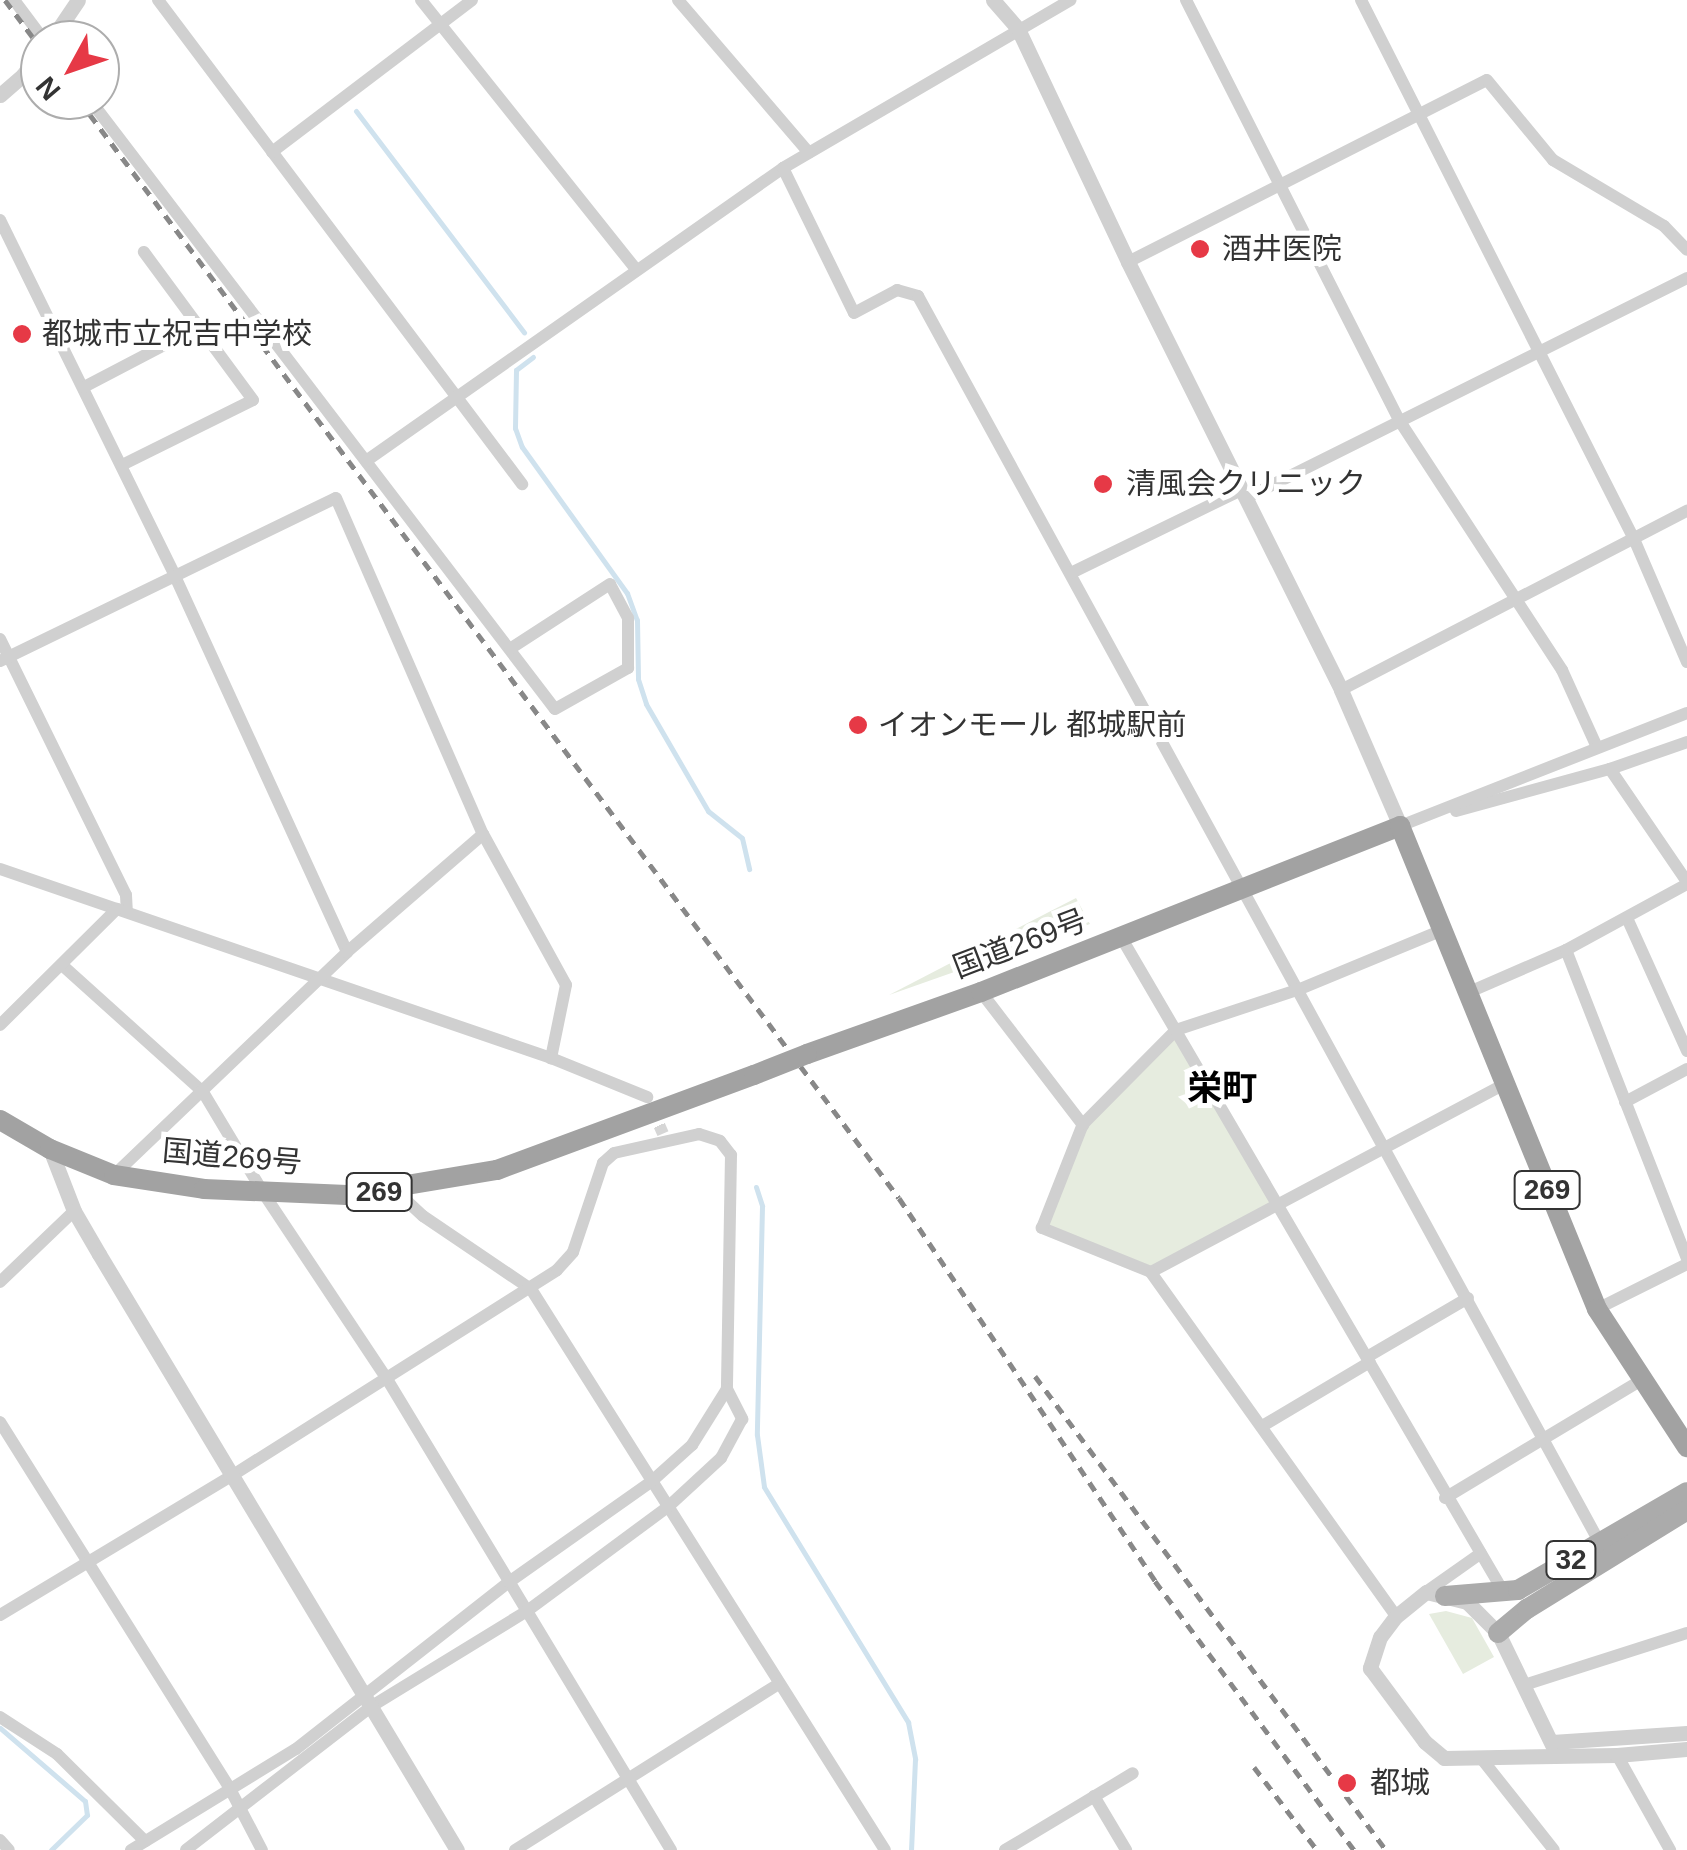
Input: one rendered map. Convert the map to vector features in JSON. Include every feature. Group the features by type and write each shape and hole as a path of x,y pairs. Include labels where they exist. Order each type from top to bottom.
{"highway":[{"name":"国道269号","path":"0,1120 50,1149 114,1176 264,1194 395,1190 498,1170 981,992 1400,826"},
{"name":"269","path":"1400,826 1596,1309 1687,1447"}],"main road":[{"name":"32","path":"1435,1594 1518,1590 1687,1492"},
{"name":"32","path":"1498,1634 1527,1608 1687,1510"}],"street":[{"path":"14,0 30,20"},
{"path":"62,20 78,0"},
{"path":"158,0 522,484"},
{"path":"422,0 636,269"},
{"path":"272,152 472,0"},
{"path":"678,0 809,153"},
{"path":"993,0 1018,29 1128,262 1342,690 1400,826"},
{"path":"366,461 783,168 1071,0"},
{"path":"1186,0 1400,423 1562,670 1597,747"},
{"path":"1361,0 1634,538 1687,662"},
{"path":"0,95 20,74"},
{"path":"1128,262 1487,80 1553,160 1664,226 1687,250"},
{"path":"105,120 555,708 628,668 628,618 610,584 510,649"},
{"path":"783,168 854,313 896,290 918,296 1600,1542"},
{"path":"0,220 174,574 347,952"},
{"path":"122,465 253,400 144,252"},
{"path":"1071,573 1400,423 1687,278"},
{"path":"84,387 198,327"},
{"path":"4,659 336,498 483,834 566,985 551,1058"},
{"path":"1342,690 1687,511"},
{"path":"0,639 4,659 126,895 122,910 0,1025"},
{"path":"1400,826 1687,713"},
{"path":"1400,826 1610,769 1687,742"},
{"path":"1466,993 1566,950 1687,883 1610,769"},
{"path":"114,1176 347,952 483,834"},
{"path":"0,868 551,1058 646,1097"},
{"path":"1627,918 1687,1050"},
{"path":"1396,1616 1264,1425 1151,1272 1042,1228 1083,1125 1176,1030 1300,989 1440,930"},
{"path":"1121,936 1445,1498 1504,1591"},
{"path":"1566,950 1687,1261 1596,1309"},
{"path":"62,965 203,1092 264,1194 387,1379 671,1850"},
{"path":"981,992 1083,1125"},
{"path":"1625,1102 1687,1069"},
{"path":"1151,1272 1504,1084"},
{"path":"0,1614 530,1289 573,1252 604,1163 614,1153 664,1137 698,1134 720,1141 731,1155 727,1389 742,1418 710,1471 527,1612 369,1701 131,1850"},
{"path":"50,1149 74,1211 457,1850"},
{"path":"395,1190 423,1216 530,1289 885,1850"},
{"path":"0,1282 74,1211"},
{"path":"1264,1425 1468,1298"},
{"path":"1445,1498 1643,1379"},
{"path":"186,1850 239,1812 260,1790 509,1582 652,1481 692,1445 727,1389"},
{"path":"0,1422 229,1788 262,1850"},
{"path":"1481,1553 1435,1594 1396,1616 1380,1637 1370,1668 1425,1742 1444,1758 1481,1758 1687,1733"},
{"path":"1435,1594 1468,1602 1498,1634 1555,1749"},
{"path":"1524,1685 1687,1633"},
{"path":"515,1850 780,1684"},
{"path":"0,1717 57,1754 145,1841"},
{"path":"1555,1749 1617,1755 1687,1749"},
{"path":"1617,1755 1670,1850"},
{"path":"1481,1758 1554,1850"},
{"path":"1005,1850 1134,1772"},
{"path":"1094,1796 1126,1850"},
{"path":"0,1840 10,1850"}],"shaded area":[{"path":"1076,898 1090,924 889,995"},
{"path":"1176,1030 1277,1205 1151,1272 1042,1228 1083,1124"},
{"path":"1446,1611 1472,1618 1494,1657 1463,1674 1429,1614"}],"waterway":[{"path":"356,111 524,332"},
{"path":"533,357 516,370 515,428 522,447 627,593 637,620 638,679 646,704 708,811 742,838 749,869"},
{"path":"756,1187 762,1206 757,1435 764,1487 908,1722 915,1759 911,1850"},
{"path":"0,1728 85,1801 87,1815 51,1850"}],"tunnel":[{"path":"652,1109 663,1134"}],"railway":[{"path":"5,0 20,20"},
{"path":"94,120 899,1198 1155,1581 1354,1850"},
{"path":"1035,1376 1386,1850"},
{"path":"1254,1767 1317,1850"}],"place":[{"name":"酒井医院","path":"1200,249"},
{"name":"都城市立祝吉中学校","path":"22,334"},
{"name":"清風会クリニック","path":"1103,484"},
{"name":"イオンモール 都城駅前","path":"858,725"},
{"name":"都城","path":"1347,1783"}],"district":[{"name":"栄町","path":"1222,1088"}]}
